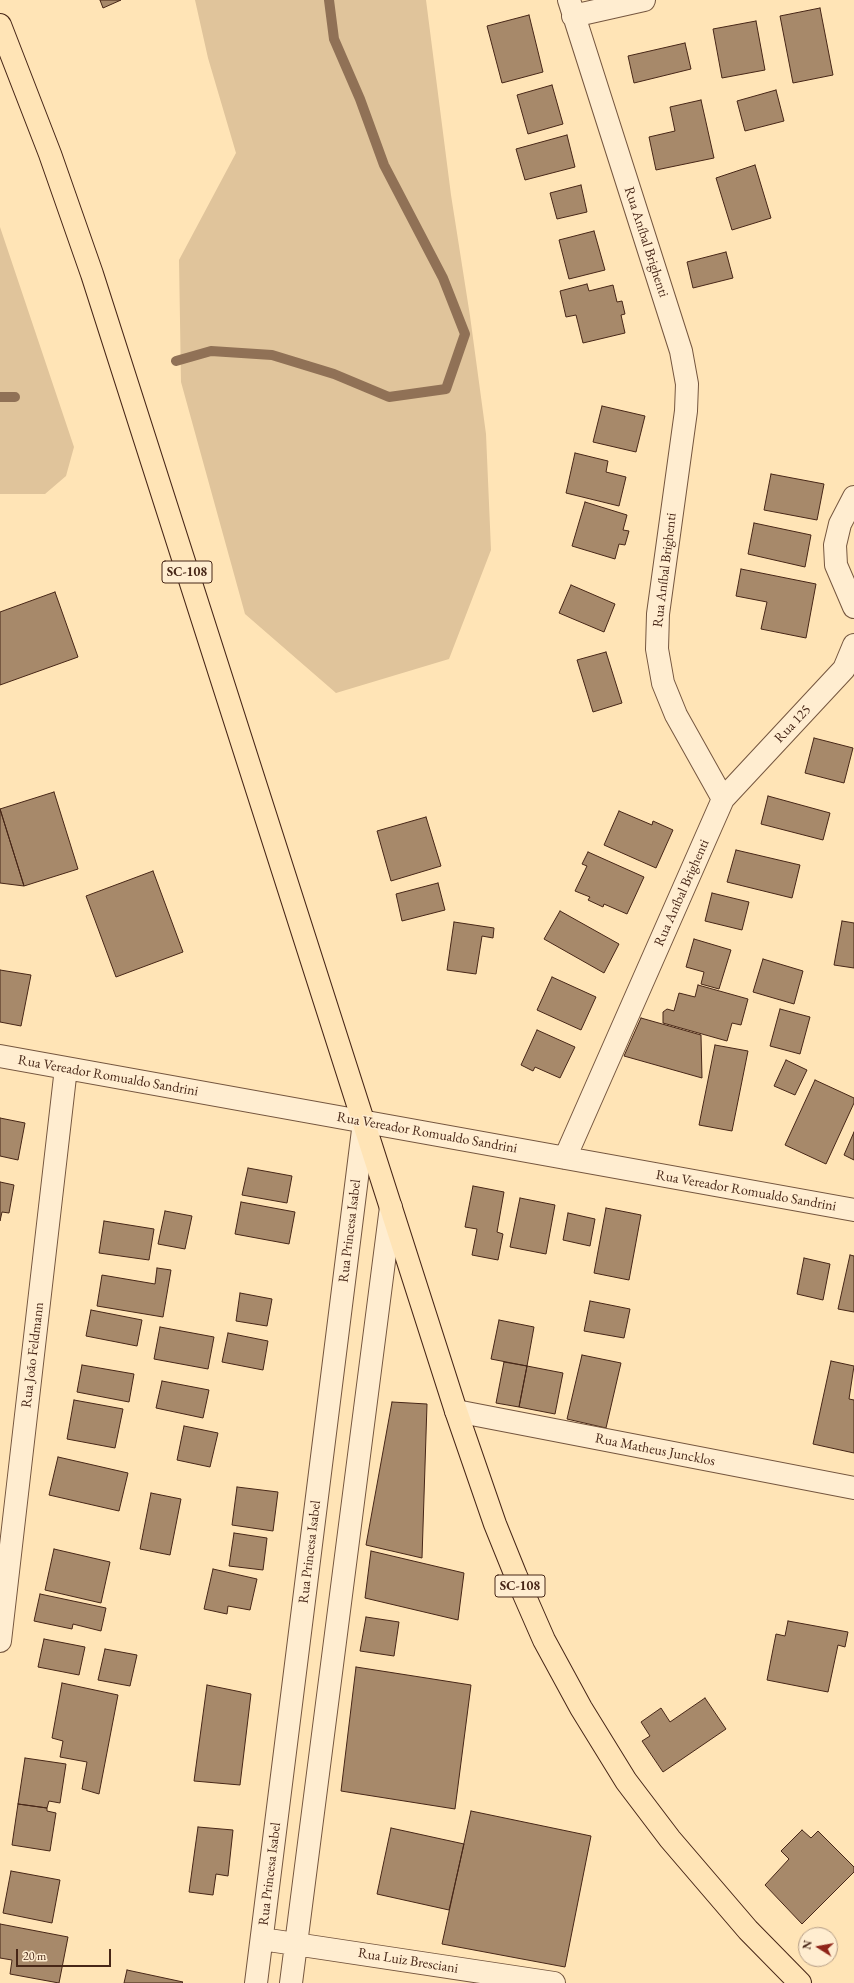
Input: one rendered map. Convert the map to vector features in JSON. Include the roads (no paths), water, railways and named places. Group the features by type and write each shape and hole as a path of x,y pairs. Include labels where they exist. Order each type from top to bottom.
{"main road":[{"name":"SC-108","path":"0,25 50,154 92,274 456,1411 495,1524 516,1576 544,1640 580,1708 626,1781 670,1839 748,1930 800,1983"}],"street":[{"path":"571,8 644,0"},
{"name":"Rua Aníbal Brighenti","path":"565,1158 723,799 676,715 662,683 657,649 658,614 686,411 687,384 681,351 571,8"},
{"path":"854,497 840,524 835,545 836,564 854,608"},
{"name":"Rua 125","path":"723,799 844,669 854,644"},
{"name":"Rua Vereador Romualdo Sandrini","path":"0,1056 854,1210"},
{"name":"Rua João Feldmann","path":"0,1641 66,1068"},
{"name":"Rua Princesa Isabel","path":"256,1983 364,1122"},
{"path":"291,1983 391,1207"},
{"name":"Rua Matheus Juncklos","path":"456,1411 854,1488"},
{"name":"Rua Luiz Bresciani","path":"262,1940 554,1983"}],"waterway":[{"path":"176,361 211,351 272,355 334,374 389,397 446,389 465,334 443,278 384,165 360,99 334,39 329,0"},
{"path":"0,397 15,397"}]}
